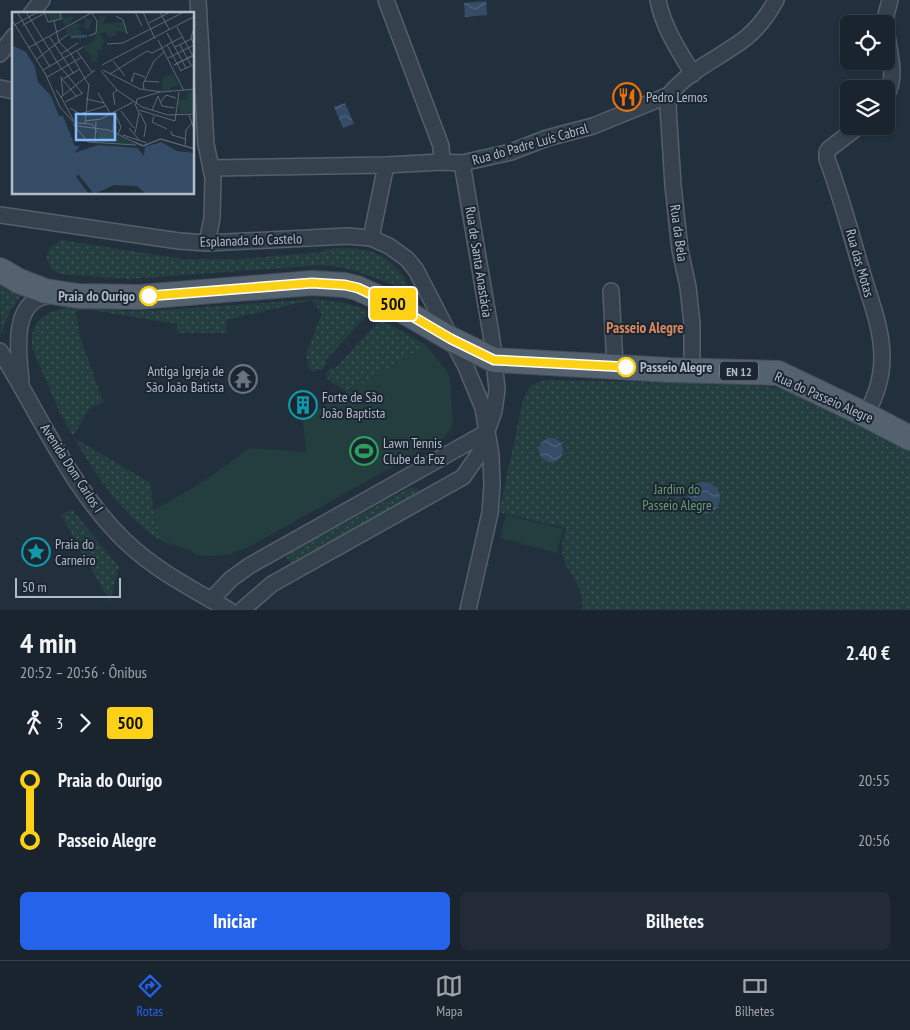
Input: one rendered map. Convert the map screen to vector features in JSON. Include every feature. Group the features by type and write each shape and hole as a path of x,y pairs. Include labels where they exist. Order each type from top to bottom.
{"main road":[{"name":"EN 12","path":"0,270 45,292 62,294 140,297 312,283 358,288 374,295 451,339 494,360"},
{"name":"Rua do Passeio Alegre","path":"494,360 778,373 866,414 910,438"}],"street":[{"path":"33,12 42,0"},
{"path":"198,0 200,143 211,168 213,178 212,218 207,243"},
{"path":"386,0 441,146 442,162"},
{"path":"658,0 675,45 692,74"},
{"name":"Rua do Padre Luís Cabral","path":"211,168 462,163 511,152 547,138 592,126 669,95 692,74 748,36 769,13 776,0"},
{"path":"886,15 890,0"},
{"path":"0,54 12,39"},
{"name":"Rua da Bela","path":"669,95 668,107 673,185 680,250 692,324 692,370"},
{"name":"Rua das Motas","path":"847,135 829,149 827,159 845,210 879,329 881,343 880,380 876,395 866,414"},
{"name":"Rua de Santa Anastácia","path":"462,163 494,360"},
{"path":"371,238 386,165"},
{"name":"Esplanada do Castelo","path":"0,215 179,241 207,243 348,236 371,238 398,252 416,270 476,388 483,408 487,432"},
{"path":"611,291 615,366"},
{"name":"Avenida Dom Carlos I","path":"22,386 18,353 18,332 23,316 30,304 36,300 50,294 62,294"},
{"name":"Avenida Dom Carlos I","path":"0,351 22,386 66,465 103,517 125,541 147,560 229,610"},
{"name":"Esplanada do Castelo","path":"242,610 272,584 463,477 480,454 494,411 497,390 494,360"},
{"path":"211,600 231,579 249,566 487,432 491,455 490,513 468,610"}],"green space":[{"path":"61,240 183,259 238,259 324,252 324,249 345,248 364,250 381,256 398,270 408,284 409,290 407,291 355,271 322,265 130,279 60,274 52,270 47,256 49,249"},
{"path":"0,280 22,295 9,313 1,335"},
{"path":"317,299 349,304 367,310 367,315 325,361 327,363 321,371 318,369 314,372 309,370 306,354 322,314 312,300 226,320 227,333 178,333 177,324 90,310 76,311 80,336 103,402 89,409 73,436 59,411 32,347 32,334 37,322 47,314 62,308 149,311"},
{"path":"381,319 427,346 347,392 327,379 328,377 325,374 332,367 334,369"},
{"name":"Lawn Tennis Clube da Foz","path":"427,346 447,372 450,380 453,425 444,438 247,548 227,555 197,555 190,550 171,544 160,532 153,511 204,481 250,448 307,452 302,418"},
{"name":"Jardim do Passeio Alegre","path":"551,380 743,384 777,388 799,394 910,451 910,610 582,610 580,592 563,556 562,545 566,528 499,512 523,400 533,384"},
{"path":"74,438 151,483 153,511 160,532 173,547 142,527 128,514 104,485"},
{"path":"411,487 418,489 417,496 292,563 287,559 288,554"},
{"path":"72,509 119,567 110,602 61,515"},
{"path":"506,515 563,529 557,553 500,538"}],"water":[{"path":"486,1 487,15 465,17 464,3"},
{"path":"345,103 354,124 343,128 334,107"},
{"path":"551,438 560,441 563,450 560,459 551,462 542,459 539,450 542,441"},
{"path":"704,482 710,483 715,487 719,492 719,504 715,509 710,513 704,514 698,513 693,509 689,504 688,498 689,492 693,487 698,483"}],"bus line":[{"name":"500","path":"149,296 312,283 345,285 358,288 388,302 451,339 494,360 626,367"}],"place":[{"name":"Pedro Lemos","path":"627,97"},
{"name":"Praia do Ourigo","path":"149,296"},
{"name":"Passeio Alegre","path":"626,367"},
{"name":"Antiga Igreja de São João Batista","path":"243,379"},
{"name":"Forte de São João Baptista","path":"303,405"},
{"name":"Lawn Tennis Clube da Foz","path":"364,451"},
{"name":"Praia do Carneiro","path":"36,552"}],"district":[{"name":"Passeio Alegre","path":"645,327"}]}
